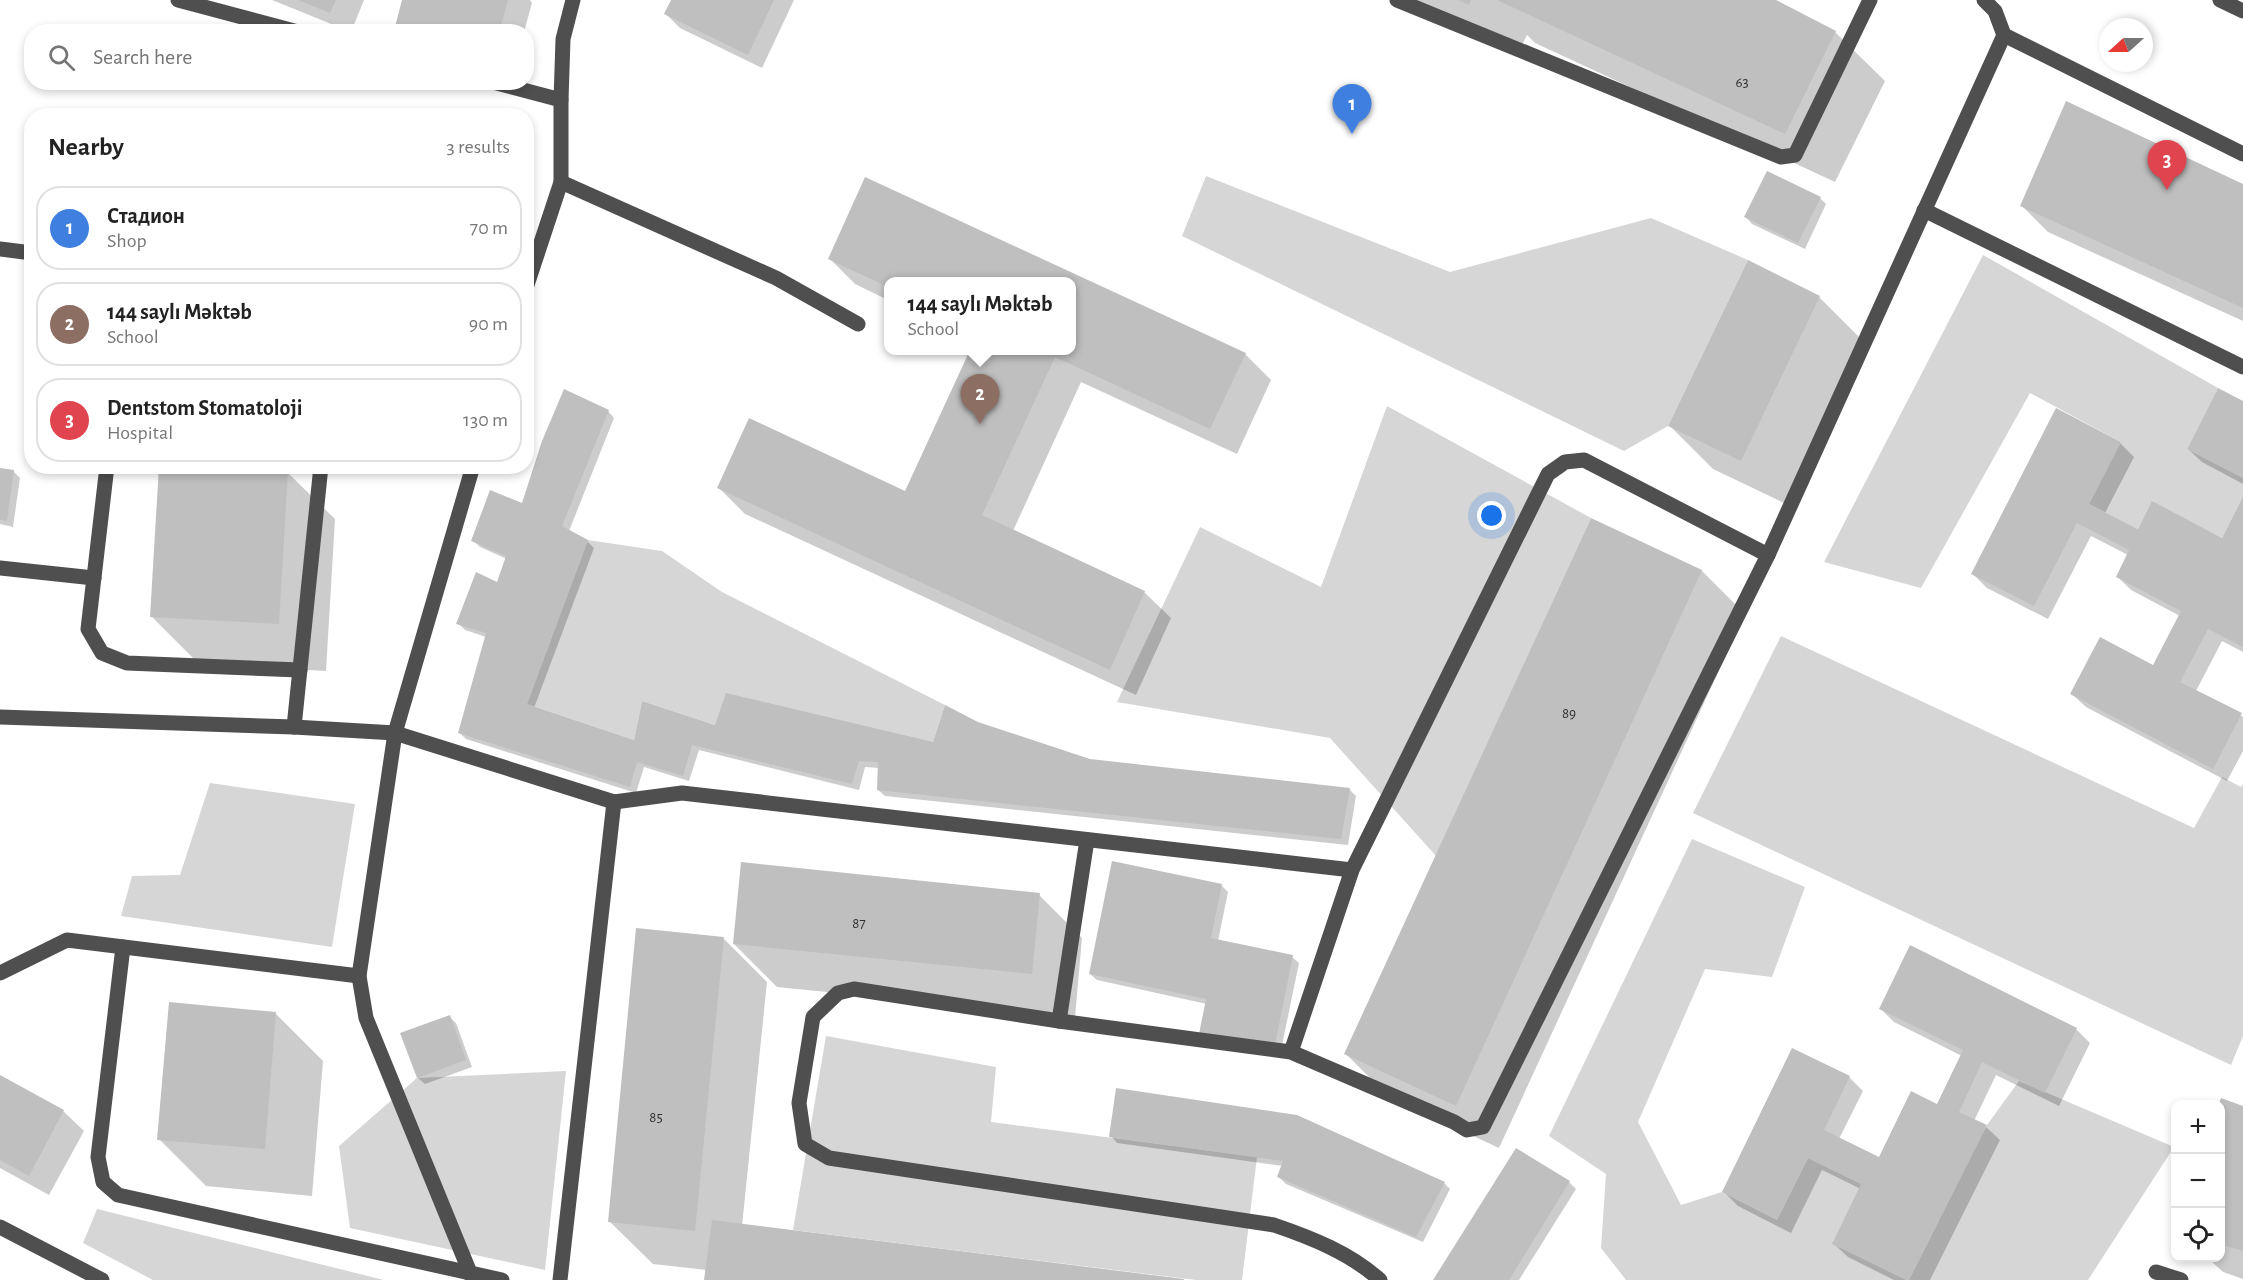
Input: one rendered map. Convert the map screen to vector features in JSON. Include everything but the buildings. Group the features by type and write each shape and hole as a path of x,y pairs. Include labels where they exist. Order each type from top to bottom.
{"street":[{"path":"178,0 268,24"},
{"path":"534,264 561,183 564,39 573,0"},
{"path":"1398,0 1781,157 1795,155 1869,0"},
{"path":"1984,0 1995,11 2004,34 2243,154"},
{"path":"2220,0 2243,11"},
{"path":"1380,1280 1364,1265 1313,1238 1274,1225 829,1158 805,1144 799,1103 813,1017 838,993 854,989 1059,1021 1291,1052 1455,1122 1467,1130 1483,1127 1768,555 2004,34"},
{"path":"523,90 561,100"},
{"path":"561,183 776,278 858,324"},
{"path":"1924,210 2243,367"},
{"path":"0,249 24,252"},
{"path":"1291,1052 1352,870 1548,474 1564,462 1584,460 1768,555"},
{"path":"106,474 88,629 102,653 127,663 300,670"},
{"path":"294,727 320,474"},
{"path":"471,474 394,733 359,976 366,1018 471,1276"},
{"path":"0,568 94,578"},
{"path":"0,717 294,727 394,733 614,802 682,793 1352,870"},
{"path":"560,1280 614,802"},
{"path":"1059,1021 1087,840"},
{"path":"0,973 67,940 359,976"},
{"path":"123,947 98,1157 103,1182 118,1196 471,1276 502,1280"},
{"path":"0,1227 102,1280"},
{"path":"2156,1272 2181,1280"}],"shaded area":[{"path":"1206,176 1450,272 1651,218 1748,260 1668,426 1624,451 1182,236"},
{"path":"1983,255 2218,388 2187,449 2243,478 2243,496 2222,538 2152,502 2138,529 2089,504 2121,442 2030,393 1921,588 1824,562"},
{"path":"1387,406 1591,518 1436,856 1330,738 1117,702 1200,527 1321,587"},
{"path":"588,540 662,551 722,592 945,705 933,742 715,725 642,701 634,740 527,704"},
{"path":"1781,636 2194,828 2222,777 2241,787 2243,784 2243,1036 2231,1065 1693,813"},
{"path":"210,783 355,804 332,947 121,916 132,876 180,875"},
{"path":"1692,839 1805,887 1772,977 1705,969 1638,1122 1681,1205 1722,1192 1777,1220 1808,1158 1861,1184 1906,1280 1626,1280 1601,1248 1606,1174 1549,1136"},
{"path":"826,1036 996,1067 991,1122 1257,1157 1242,1280 1196,1280 793,1230"},
{"path":"566,1071 545,1270 350,1228 339,1146 417,1078"},
{"path":"2019,1081 2171,1146 2171,1152 2088,1280 1909,1280 1987,1125"},
{"path":"97,1209 384,1280 153,1280 83,1243"}],"place":[{"name":"Стадион","path":"1352,134"},
{"name":"Dentstom Stomatoloji","path":"2167,190"},
{"name":"144 saylı Məktəb","path":"980,424"}]}
